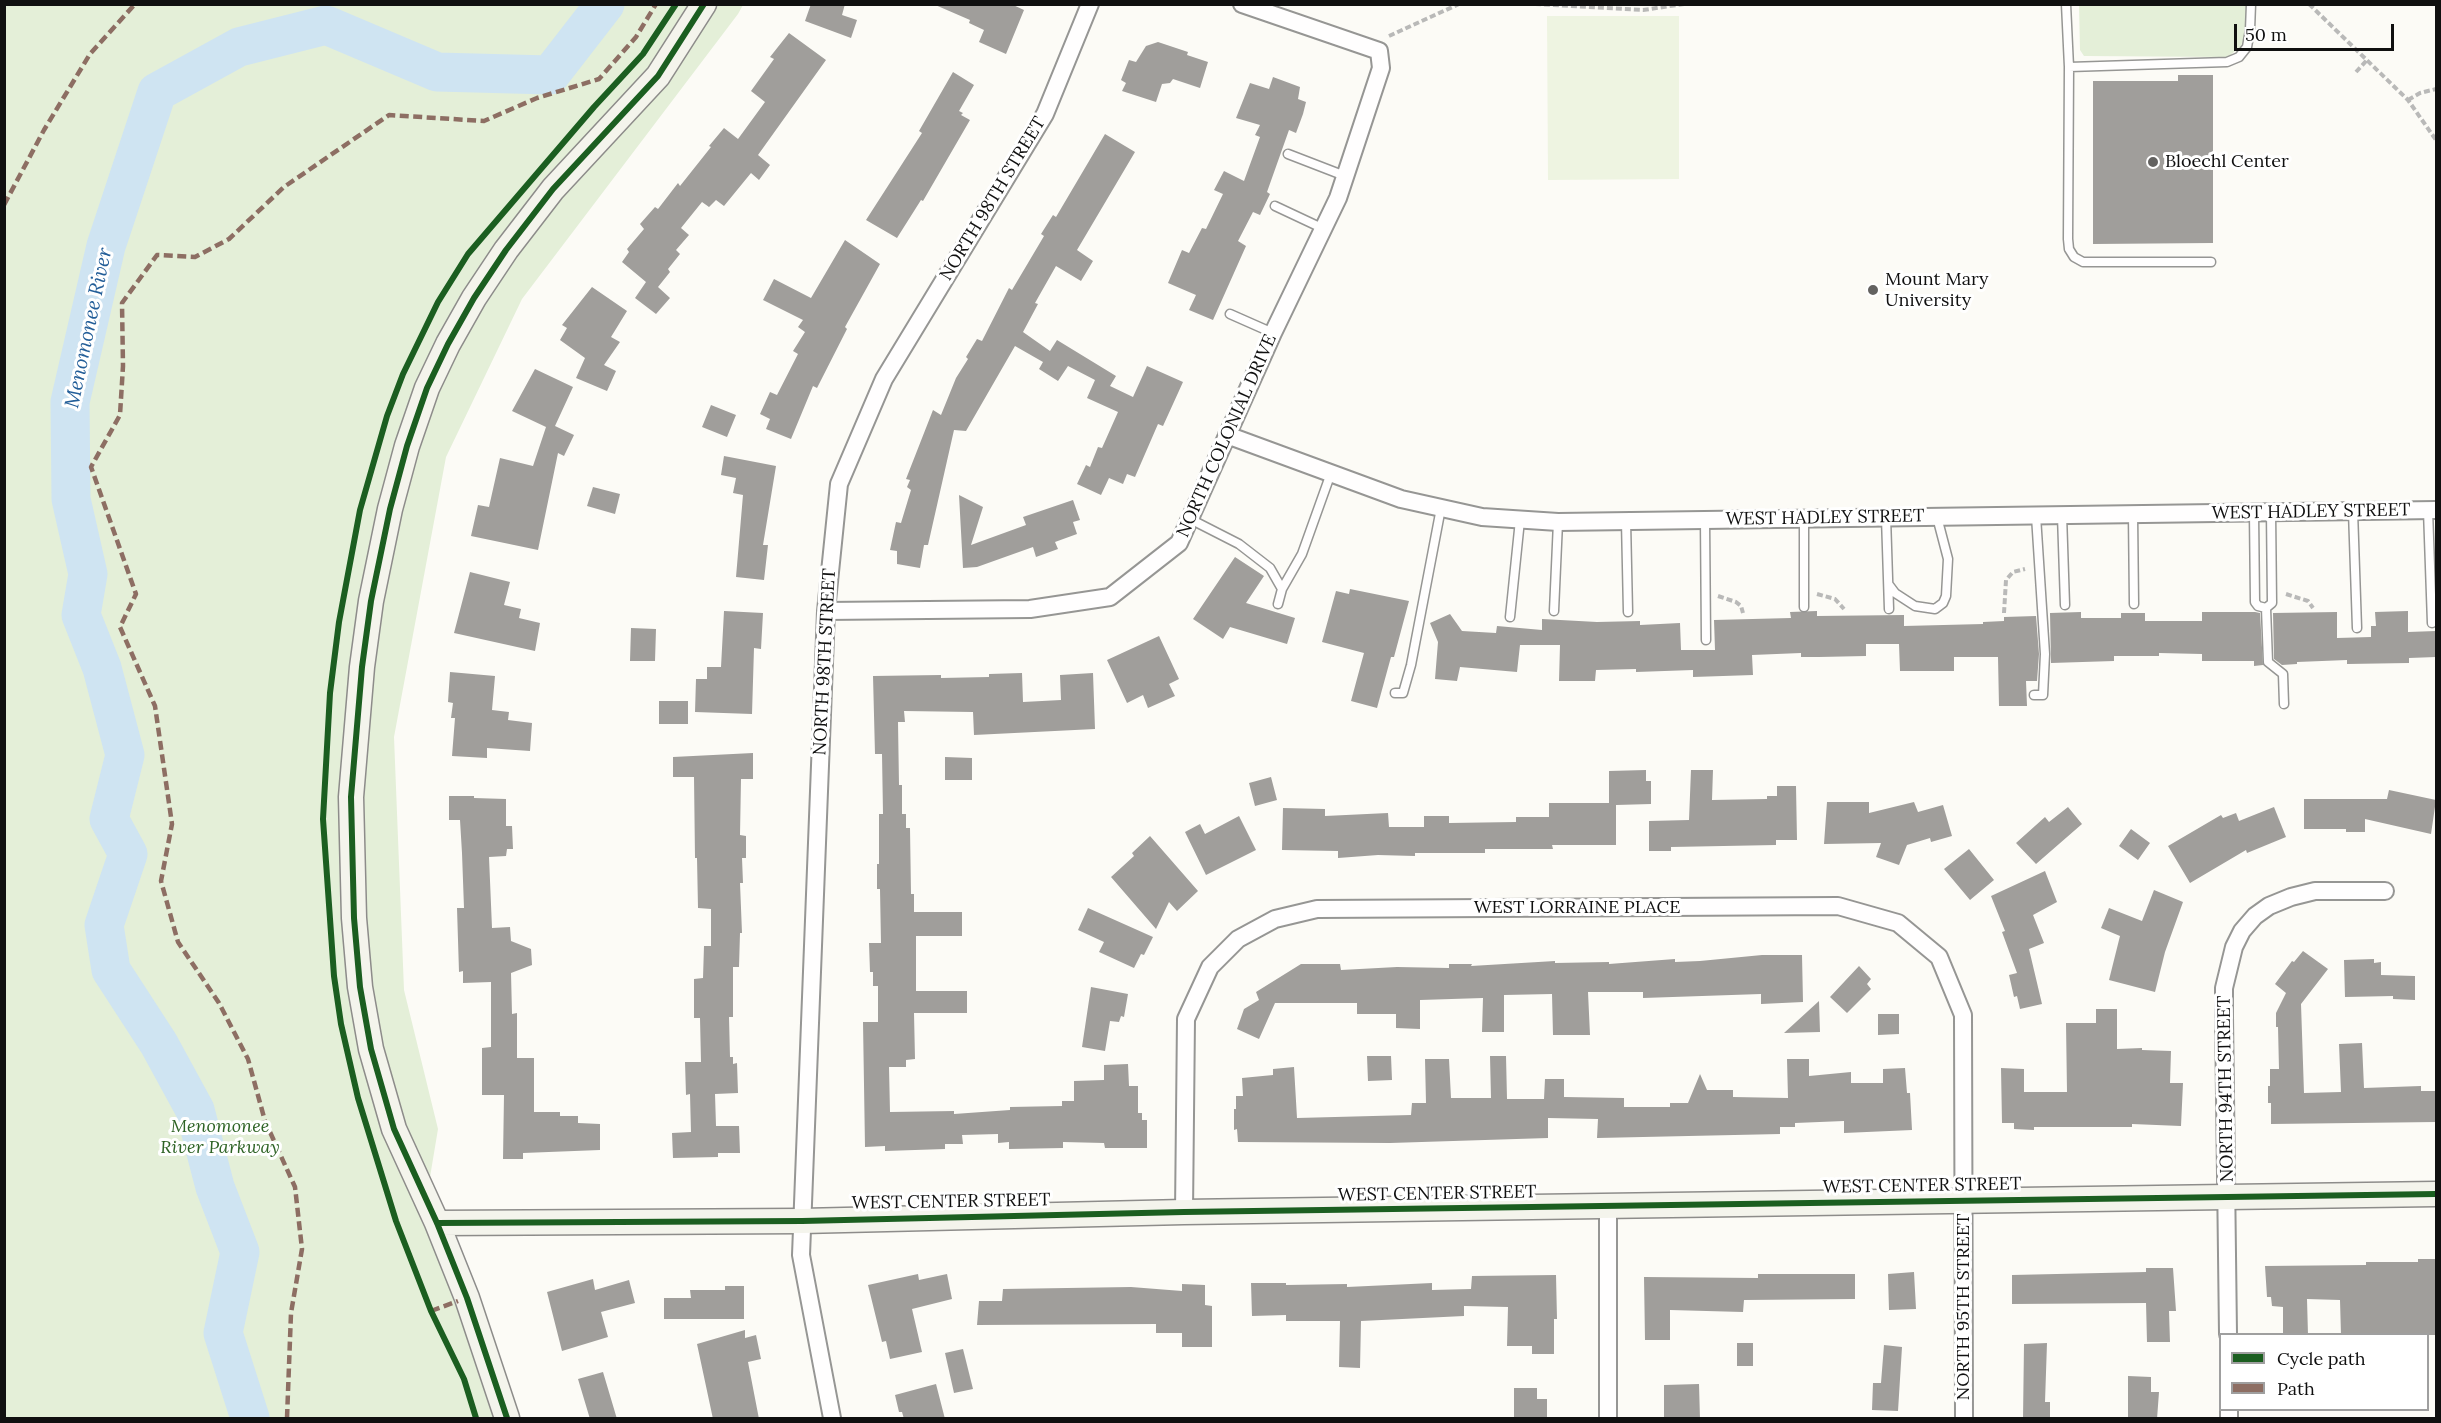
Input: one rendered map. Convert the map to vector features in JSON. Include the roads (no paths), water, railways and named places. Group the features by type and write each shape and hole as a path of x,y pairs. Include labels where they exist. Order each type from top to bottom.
{"street":[{"path":"507,1419 477,1326 437,1223 393,1129 372,1049 360,987 354,918 351,797 355,738 371,601 390,509 407,446 427,388 448,344 474,298 506,250 553,189 658,76 696,20 704,4"},
{"name":"NORTH 98TH STREET","path":"832,1419 801,1255 826,610 839,484 884,379 1046,114 1090,4"},
{"name":"NORTH COLONIAL DRIVE","path":"826,610 1030,609 1110,597 1179,543 1273,333 1324,229 1345,176 1381,68 1379,51 1242,4"},
{"name":"WEST HADLEY STREET","path":"1227,435 1401,498 1482,518 1558,522 2432,510"},
{"name":"NORTH 94TH STREET","path":"2229,1333 2224,988 2234,947 2242,931 2255,916 2269,906 2291,897 2316,891 2385,891"},
{"name":"WEST LORRAINE PLACE","path":"1184,1212 1186,1019 1210,967 1238,939 1275,919 1317,909 1838,906"},
{"name":"NORTH 95TH STREET","path":"1838,906 1898,923 1939,957 1963,1015 1964,1419"},
{"name":"WEST CENTER STREET","path":"437,1223 802,1221 1184,1212 2436,1194"},
{"path":"1608,1207 1608,1419"}],"lane":[{"path":"2066,4 2069,67 2069,249 2074,257 2083,262 2211,262"},
{"path":"2069,67 2227,63 2239,57 2247,47 2251,4"},
{"path":"1288,154 1345,176"},
{"path":"1275,206 1324,229"},
{"path":"1230,314 1273,333"},
{"path":"1278,604 1282,589 1302,554 1331,473"},
{"path":"1395,693 1403,693 1411,665 1441,508"},
{"path":"2432,510 2432,623"},
{"path":"2353,511 2357,628"},
{"path":"2254,513 2255,602 2258,606 2266,608"},
{"path":"2266,608 2272,603 2271,513"},
{"path":"2133,514 2134,604"},
{"path":"2062,515 2065,605"},
{"path":"2034,695 2043,695 2045,654 2036,516"},
{"path":"1889,585 1895,593 1916,606 1935,609 1942,603 1946,596 1947,559 1937,517"},
{"path":"1886,518 1889,609"},
{"path":"1190,519 1239,544 1270,568 1282,589"},
{"path":"1804,519 1804,607"},
{"path":"1510,617 1520,520"},
{"path":"1705,520 1706,640"},
{"path":"1626,521 1628,612"},
{"path":"1554,611 1558,522"},
{"path":"2266,608 2268,662 2283,674 2284,704"}],"waterway":[{"name":"Menomonee River","path":"250,1418 223,1333 240,1252 215,1187 195,1110 159,1044 111,970 104,925 128,854 109,819 125,755 102,668 81,615 88,574 71,499 70,402 106,246 157,92 239,47 326,25 437,72 550,75 605,4"}],"place":[{"name":"Bloechl Center","path":"2153,162"},
{"name":"Mount Mary University","path":"1873,290"}],"park label":[{"name":"Menomonee River Parkway","path":"220,1137"}]}
